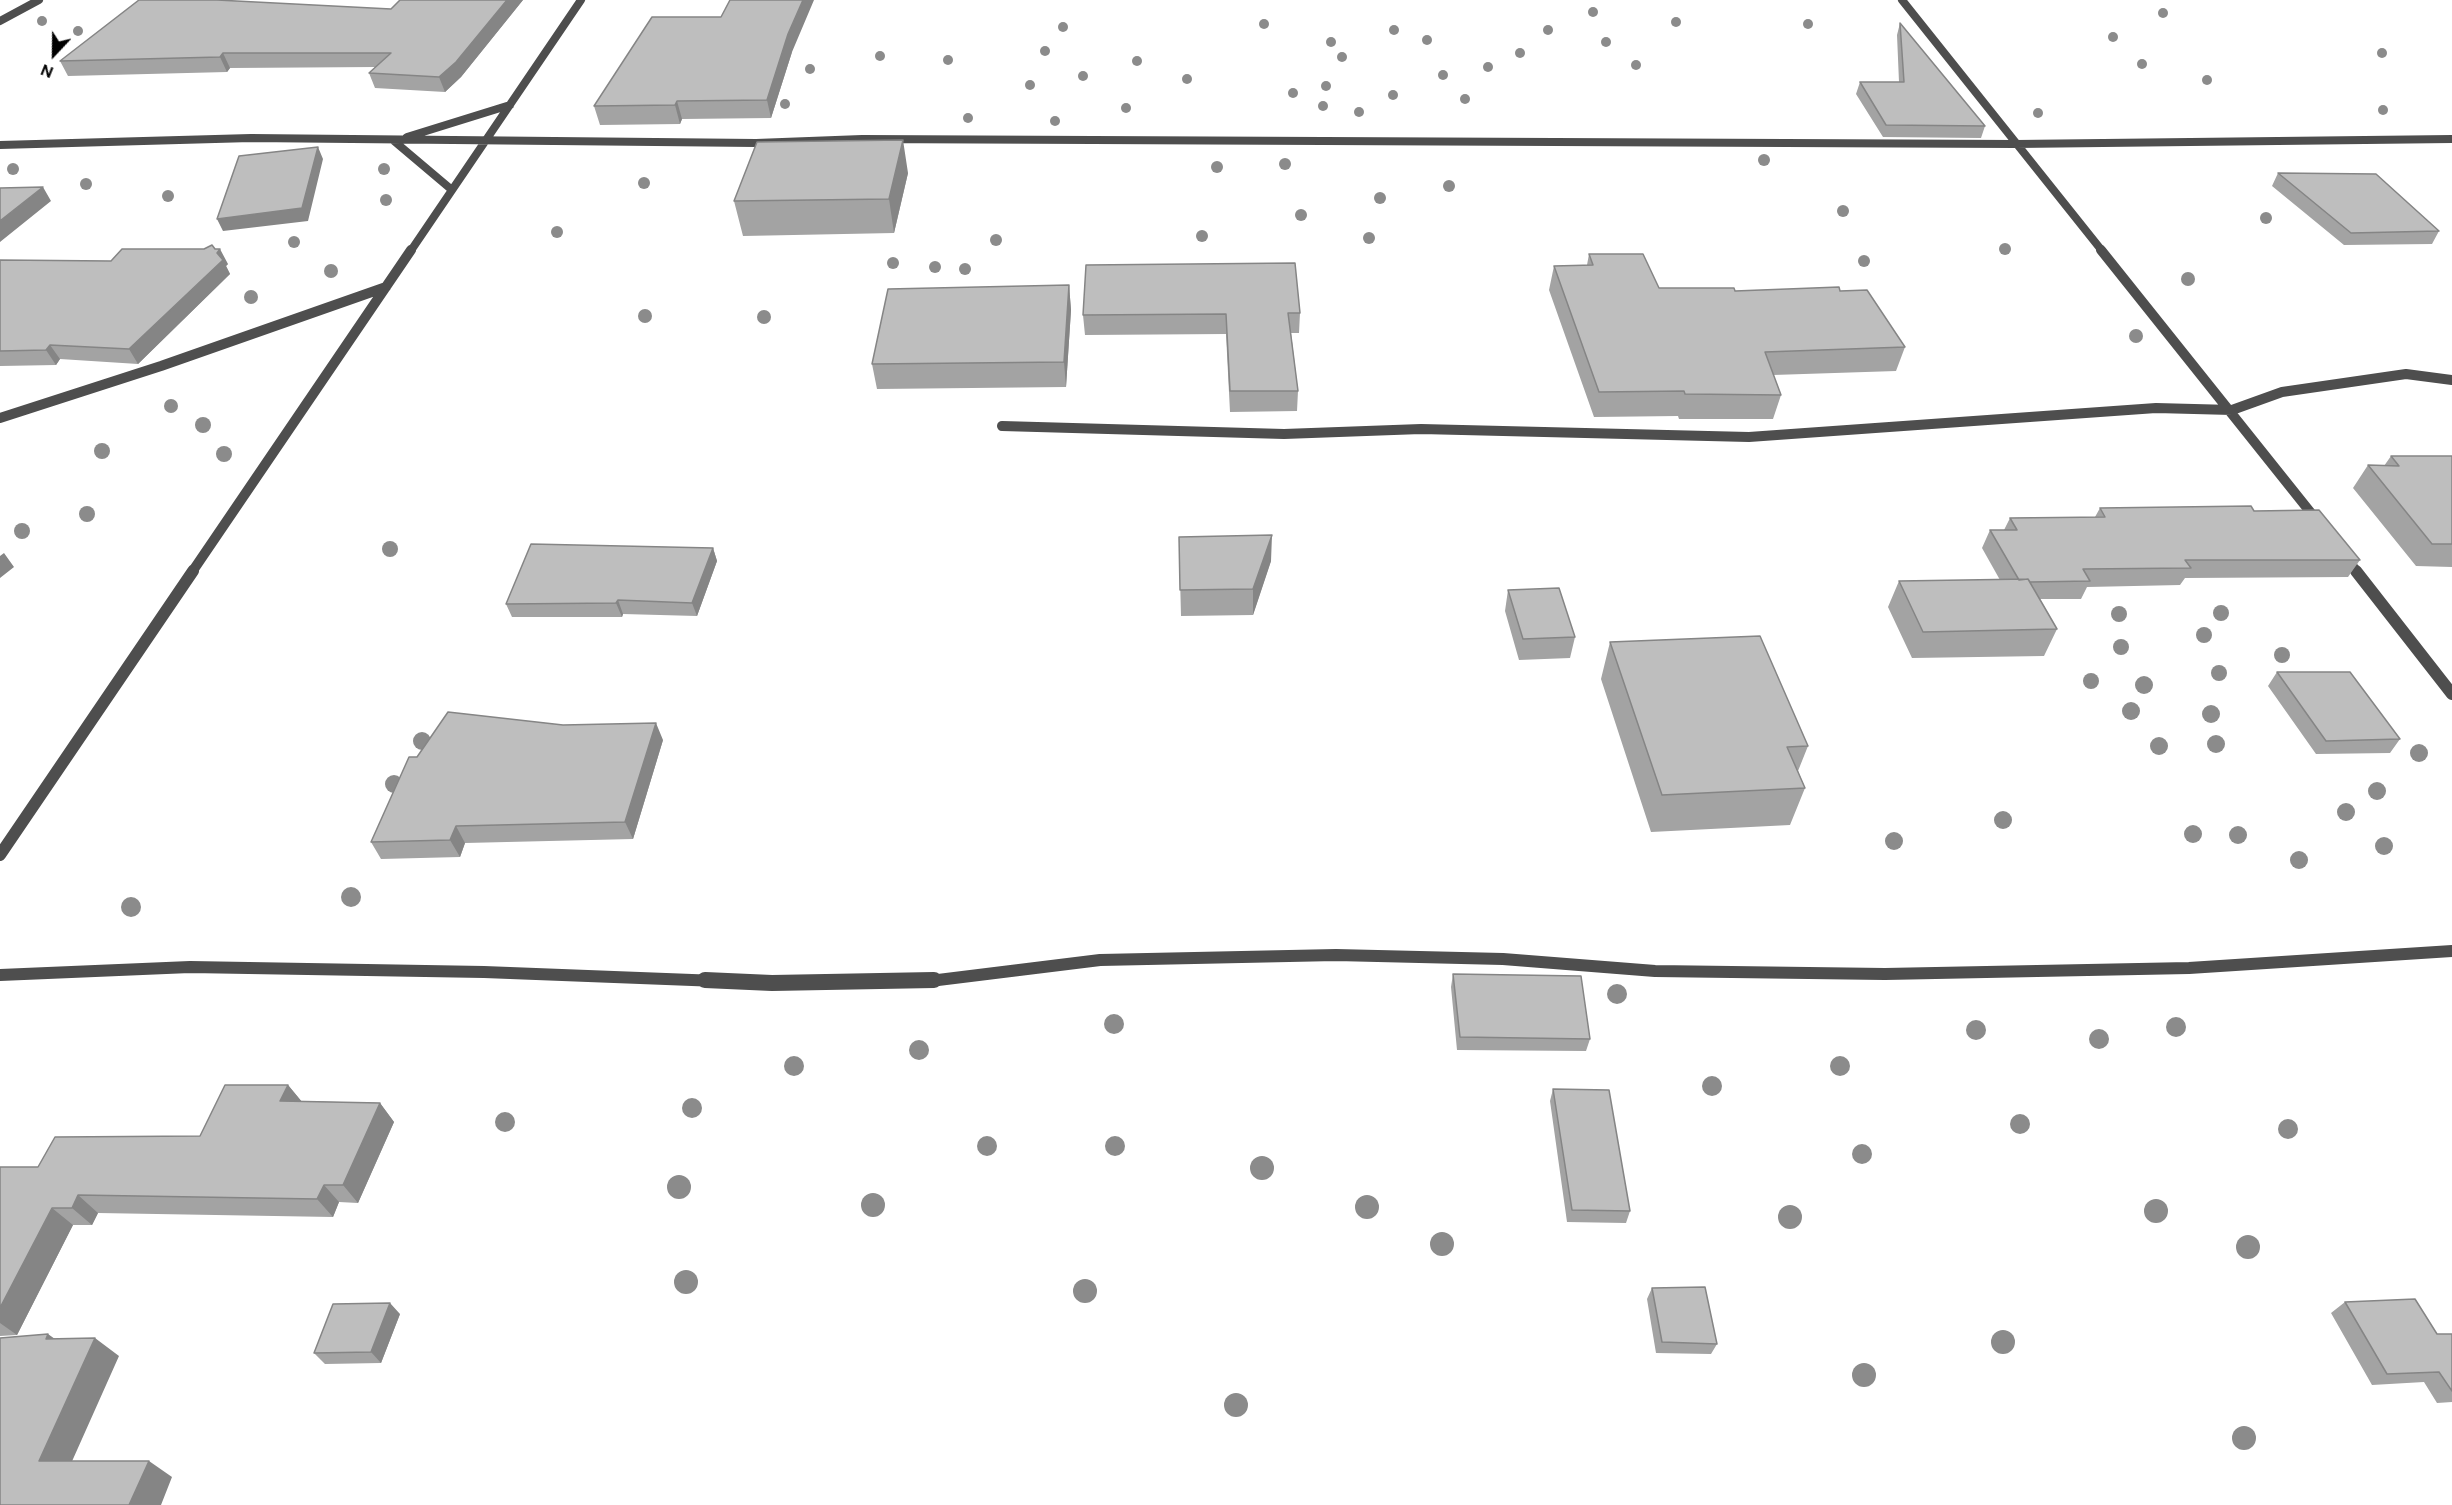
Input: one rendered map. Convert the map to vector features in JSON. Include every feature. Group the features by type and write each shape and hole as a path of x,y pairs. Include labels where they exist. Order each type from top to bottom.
{"street":[{"path":"0,21 39,0"},
{"path":"0,855 582,0"},
{"path":"1902,0 2232,410 2327,533"},
{"path":"394,141 510,105"},
{"path":"0,145 251,138 756,143 862,139 2016,144 2452,139"},
{"path":"394,141 452,190"},
{"path":"0,418 161,366 386,287"},
{"path":"1002,426 1284,435 1421,429 1749,437 2156,408 2232,410 2282,392 2406,374 2452,380"},
{"path":"2335,543 2452,694"},
{"path":"0,975 190,967 484,972 772,983 930,981 1100,960 1336,955 1503,959 1655,971 1885,974 2189,968 2452,951"}],"building":[{"path":"139,0 217,0 391,9 400,0 507,0 456,62 439,77 369,73 391,53 223,53 220,57 60,61"},
{"path":"730,0 803,0 788,34 767,100 677,101 675,105 594,106 652,17 721,17"},
{"path":"1900,23 1985,126 1886,125 1860,82 1904,82"},
{"path":"903,140 889,199 734,201 757,142"},
{"path":"318,147 302,208 217,219 239,156"},
{"path":"2278,173 2376,174 2439,231 2351,233"},
{"path":"43,187 0,221 0,188"},
{"path":"212,245 215,249 220,249 217,253 223,260 129,349 50,345 46,350 0,351 0,260 111,261 122,249 204,249"},
{"path":"1589,254 1643,254 1659,288 1734,288 1735,291 1839,287 1840,291 1867,290 1905,347 1765,352 1781,395 1685,394 1684,391 1599,392 1554,266 1593,265"},
{"path":"1295,263 1300,313 1288,313 1298,391 1230,391 1226,314 1083,315 1086,265"},
{"path":"1069,285 1064,362 872,364 888,289"},
{"path":"2391,456 2452,456 2452,544 2432,544 2368,465 2399,466"},
{"path":"2251,506 2254,511 2319,510 2360,560 2185,560 2191,568 2083,569 2090,581 2030,582 2028,579 2019,580 1990,530 2017,530 2010,518 2105,517 2100,508"},
{"path":"1272,535 1253,589 1180,590 1179,537"},
{"path":"531,544 713,548 692,603 618,600 616,603 506,604"},
{"path":"2028,579 2057,629 1923,632 1899,581"},
{"path":"1559,588 1575,637 1523,639 1508,590"},
{"path":"1760,636 1808,746 1787,747 1805,788 1662,795 1610,642"},
{"path":"2277,672 2350,672 2400,739 2326,741"},
{"path":"448,712 563,725 656,723 625,822 456,826 450,840 371,842 409,757 417,757"},
{"path":"1453,974 1581,976 1590,1039 1460,1037"},
{"path":"225,1085 288,1085 280,1101 380,1103 343,1185 324,1185 317,1199 78,1195 72,1208 52,1208 0,1308 0,1167 38,1167 55,1137 200,1136"},
{"path":"1553,1089 1609,1090 1630,1211 1572,1210"},
{"path":"1705,1287 1717,1344 1662,1342 1652,1288"},
{"path":"2415,1299 2437,1334 2452,1334 2452,1391 2439,1372 2387,1374 2345,1302"},
{"path":"390,1303 371,1352 314,1353 333,1304"},
{"path":"48,1334 46,1339 95,1338 39,1461 149,1461 129,1505 0,1505 0,1338"}]}
